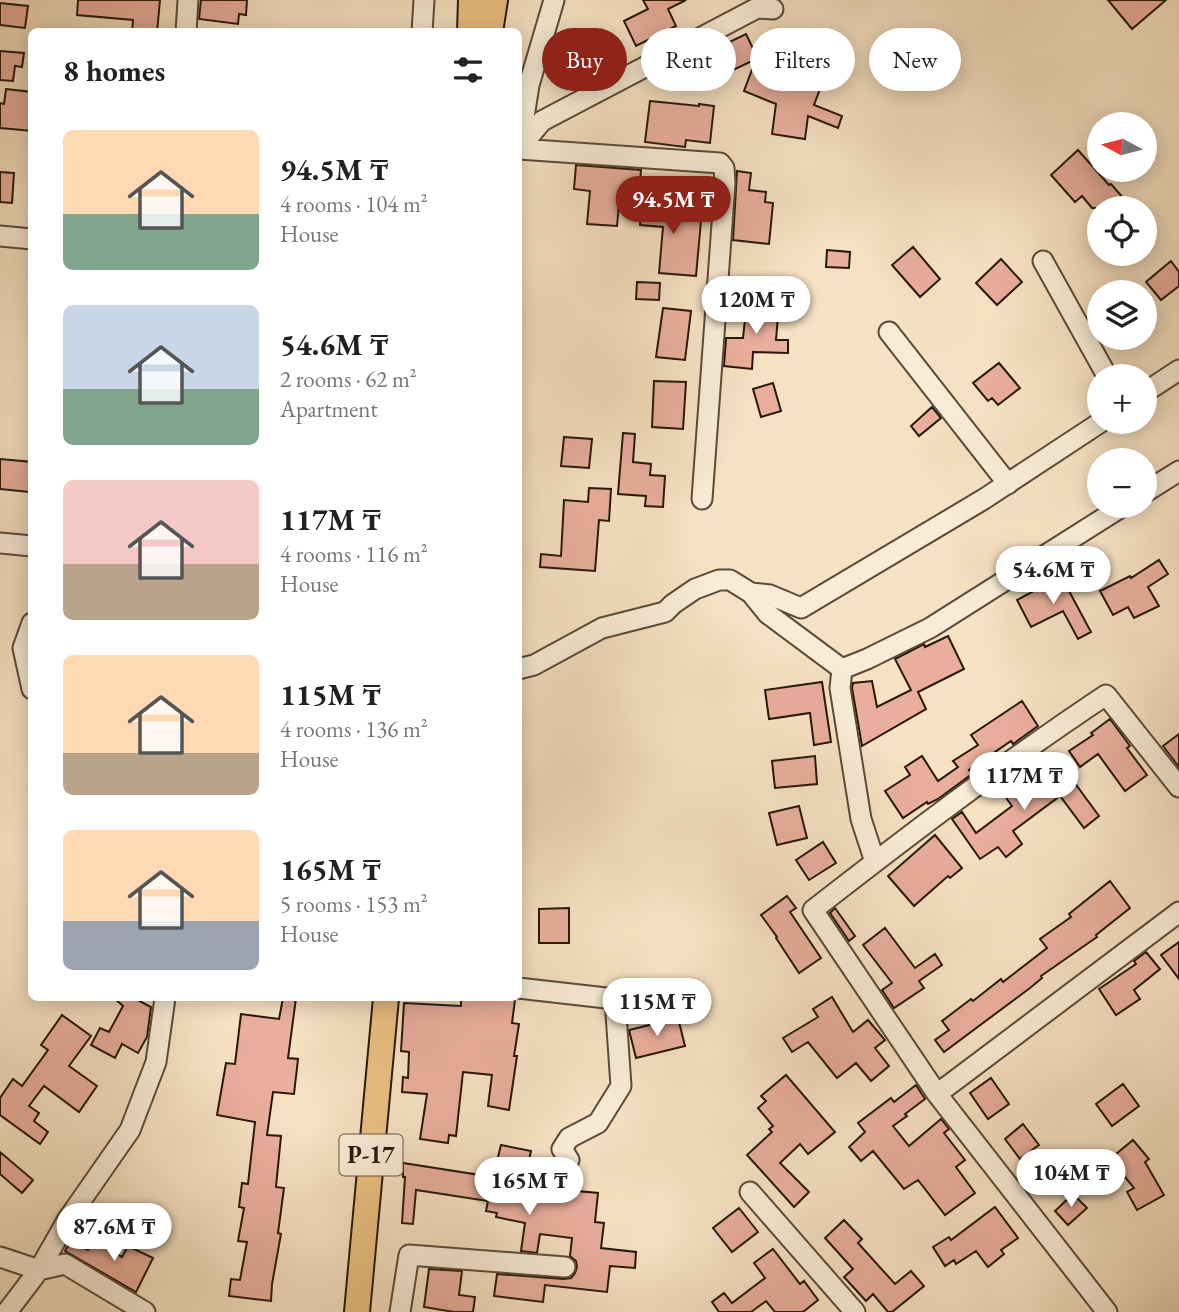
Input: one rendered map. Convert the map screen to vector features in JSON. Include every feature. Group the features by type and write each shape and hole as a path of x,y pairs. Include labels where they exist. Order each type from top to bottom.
{"main road":[{"path":"470,28 471,0"},
{"path":"491,28 495,0"},
{"name":"P-17","path":"357,1312 386,1001"}],"street":[{"path":"186,28 188,0"},
{"path":"422,28 424,0"},
{"path":"522,131 529,85 554,0"},
{"path":"522,147 542,121 757,8 773,9"},
{"path":"522,151 720,163 724,168 702,499"},
{"path":"0,236 28,239"},
{"path":"1043,261 1100,364"},
{"path":"889,332 1008,484"},
{"path":"1157,384 1179,370"},
{"path":"751,593 770,595 801,608 985,499 1087,431"},
{"path":"1157,485 1179,471"},
{"path":"842,669 930,628 1104,518"},
{"path":"0,543 28,546"},
{"path":"522,668 534,665 601,628 664,612 695,589 719,580 730,580 751,593 768,614 842,669"},
{"path":"28,634 23,648 28,671"},
{"path":"842,669 840,688 861,819 875,862"},
{"path":"1107,1312 937,1094 813,911 1063,723 1106,695 1179,788"},
{"path":"937,1094 1179,912"},
{"path":"522,988 615,999 621,1086 598,1123 569,1138 562,1149 569,1160"},
{"path":"7,1312 39,1270 68,1219 130,1130 156,1062 165,1001"},
{"path":"750,1192 855,1312"},
{"path":"400,1312 410,1255 565,1266"},
{"path":"0,1257 39,1270 65,1264 145,1312"}],"building":[{"path":"78,0 160,0 157,28 132,28 133,20 77,15"},
{"path":"201,0 247,0 246,15 239,14 238,24 199,19"},
{"path":"643,0 686,0 668,9 676,26 641,28 641,44 636,46 624,21 648,9"},
{"path":"1108,0 1166,0 1132,29"},
{"path":"0,3 28,6 25,28 0,25"},
{"path":"746,34 750,42 750,62 736,69 736,39"},
{"path":"0,51 24,53 22,67 15,66 13,81 0,80"},
{"path":"750,75 750,91 819,91 814,105 842,116 838,128 808,116 805,139 772,134 776,104 744,91"},
{"path":"6,89 28,92 28,131 0,128 0,103 4,104"},
{"path":"650,101 714,106 710,143 686,140 685,147 645,142"},
{"path":"1078,150 1087,160 1087,182 1106,182 1122,196 1087,196 1087,202 1082,196 1075,202 1051,175"},
{"path":"576,165 641,170 639,195 620,194 617,226 587,224 590,191 574,189"},
{"path":"737,171 751,173 749,190 766,192 765,202 773,203 769,244 733,240"},
{"path":"0,172 14,173 12,203 0,202"},
{"path":"644,193 674,196 671,218 701,221 696,276 659,273 663,227 640,225"},
{"path":"913,247 940,279 920,297 892,265"},
{"path":"827,250 850,252 849,268 826,267"},
{"path":"1001,259 1022,282 997,305 976,283"},
{"path":"1171,261 1179,272 1179,286 1161,300 1157,295 1157,280 1148,280"},
{"path":"637,282 660,283 659,300 636,299"},
{"path":"747,301 779,304 776,340 788,340 788,353 753,352 752,369 724,366 726,338 743,338"},
{"path":"663,308 691,311 685,360 656,357"},
{"path":"999,363 1020,388 998,405 992,398 988,401 973,383"},
{"path":"654,381 686,382 683,429 652,427"},
{"path":"773,383 781,411 761,417 753,389"},
{"path":"932,407 941,418 919,436 911,426"},
{"path":"623,433 635,434 633,462 651,464 650,475 665,476 663,507 645,506 646,496 618,494"},
{"path":"564,437 592,439 589,468 561,466"},
{"path":"0,459 28,462 28,492 0,489"},
{"path":"589,488 611,489 609,521 599,520 595,571 540,567 541,554 561,556 564,500 588,502"},
{"path":"1159,560 1168,574 1148,587 1159,606 1134,618 1128,607 1113,615 1100,591 1130,576 1131,578"},
{"path":"1061,576 1091,632 1078,639 1063,611 1031,627 1017,600"},
{"path":"948,636 964,669 918,692 926,709 862,746 853,683 872,681 877,707 911,690 895,659 924,644 925,647"},
{"path":"822,682 831,742 814,745 810,713 769,719 765,690"},
{"path":"1022,701 1038,726 969,770 972,774 938,799 928,804 927,802 903,818 885,791 910,775 905,767 922,756 938,781 958,767 953,761 978,745 971,735"},
{"path":"1110,719 1147,775 1125,791 1098,754 1080,767 1069,751 1093,735 1091,733"},
{"path":"1179,734 1179,767 1163,746"},
{"path":"815,756 817,784 775,788 772,761"},
{"path":"1050,767 1067,788 1074,782 1099,816 1084,828 1060,796 1013,831 1022,844 1006,857 998,847 980,859 952,819 962,812 976,833 1012,806 999,788 1019,773 1028,785"},
{"path":"799,806 807,838 777,845 769,813"},
{"path":"935,835 962,868 950,878 948,876 914,906 888,876"},
{"path":"823,842 836,863 809,880 796,860"},
{"path":"1110,881 1130,908 1096,935 1097,937 1041,976 1030,988 944,1052 935,1040 949,1030 942,1021 1001,979 1003,982 1047,948 1040,939 1071,917 1069,914"},
{"path":"787,896 796,908 790,912 821,958 799,973 761,915"},
{"path":"569,908 569,943 539,943 539,909"},
{"path":"835,908 855,936 849,941 830,913"},
{"path":"885,928 915,968 935,954 942,965 919,981 924,988 894,1008 882,990 892,983 863,945"},
{"path":"1179,942 1179,979 1161,955"},
{"path":"1146,952 1160,969 1134,990 1140,999 1116,1015 1099,989 1136,964 1134,961"},
{"path":"832,997 853,1032 868,1020 885,1040 875,1048 889,1066 871,1081 856,1063 837,1078 808,1042 792,1052 783,1038 818,1017 813,1009"},
{"path":"117,1001 140,1001 151,1007 147,1037 138,1053 122,1044 115,1058 91,1045 100,1028 109,1032 123,1006"},
{"path":"282,1001 296,1001 288,1058 298,1059 294,1094 273,1092 267,1135 281,1136 276,1187 284,1188 278,1233 281,1234 271,1301 229,1296 231,1279 240,1280 247,1242 238,1241 244,1208 239,1207 242,1183 248,1184 255,1122 217,1115 226,1063 235,1064 241,1014 279,1019"},
{"path":"461,1001 515,1001 512,1023 519,1024 509,1110 488,1106 492,1075 463,1072 456,1136 449,1135 448,1143 420,1139 427,1094 402,1092 403,1077 408,1078 409,1052 401,1051 404,1003 461,1006"},
{"path":"62,1015 91,1036 69,1066 97,1086 79,1112 44,1086 29,1106 39,1113 34,1121 48,1132 40,1144 0,1115 0,1098 13,1079 22,1086 48,1050 41,1045"},
{"path":"678,1018 685,1046 636,1058 629,1030"},
{"path":"786,1075 835,1132 808,1154 800,1144 780,1163 809,1192 794,1207 747,1155 772,1132 769,1129 773,1126 758,1108 766,1101 761,1096"},
{"path":"991,1078 1009,1104 988,1119 970,1093"},
{"path":"1123,1084 1139,1106 1112,1126 1096,1104"},
{"path":"916,1085 925,1099 893,1126 909,1146 941,1119 949,1129 944,1133 965,1160 956,1167 975,1193 945,1215 918,1180 904,1189 873,1151 861,1161 849,1147 865,1132 858,1123 891,1098 894,1102"},
{"path":"1023,1124 1039,1145 1020,1159 1005,1139"},
{"path":"1133,1140 1149,1159 1145,1162 1164,1195 1137,1210 1127,1192 1134,1188 1110,1159"},
{"path":"501,1145 531,1151 528,1165 560,1168 569,1172 567,1190 598,1193 595,1222 604,1223 601,1248 636,1252 635,1268 610,1266 607,1292 545,1285 543,1302 494,1296 497,1274 571,1278 577,1267 576,1261 570,1256 572,1238 540,1234 537,1253 521,1251 525,1223 496,1217 497,1213 486,1211 488,1201 416,1190 413,1224 402,1223 405,1177 403,1163 493,1177"},
{"path":"0,1152 33,1180 22,1193 0,1174"},
{"path":"1073,1194 1087,1208 1068,1225 1055,1211"},
{"path":"995,1207 1018,1238 1001,1250 1004,1254 988,1267 976,1251 956,1264 954,1260 945,1266 933,1247 949,1237 951,1240"},
{"path":"739,1208 758,1232 732,1252 713,1228"},
{"path":"844,1220 862,1239 858,1243 895,1284 911,1271 924,1286 892,1312 888,1312 873,1294 866,1301 844,1277 853,1269 825,1238"},
{"path":"94,1240 122,1257 128,1246 153,1258 136,1292 65,1251 71,1241 88,1250"},
{"path":"773,1249 800,1284 804,1281 818,1300 803,1312 775,1312 766,1301 751,1312 719,1312 712,1302 724,1293 732,1303 765,1278 754,1263"},
{"path":"429,1269 462,1271 459,1295 475,1297 473,1312 424,1307"}]}
